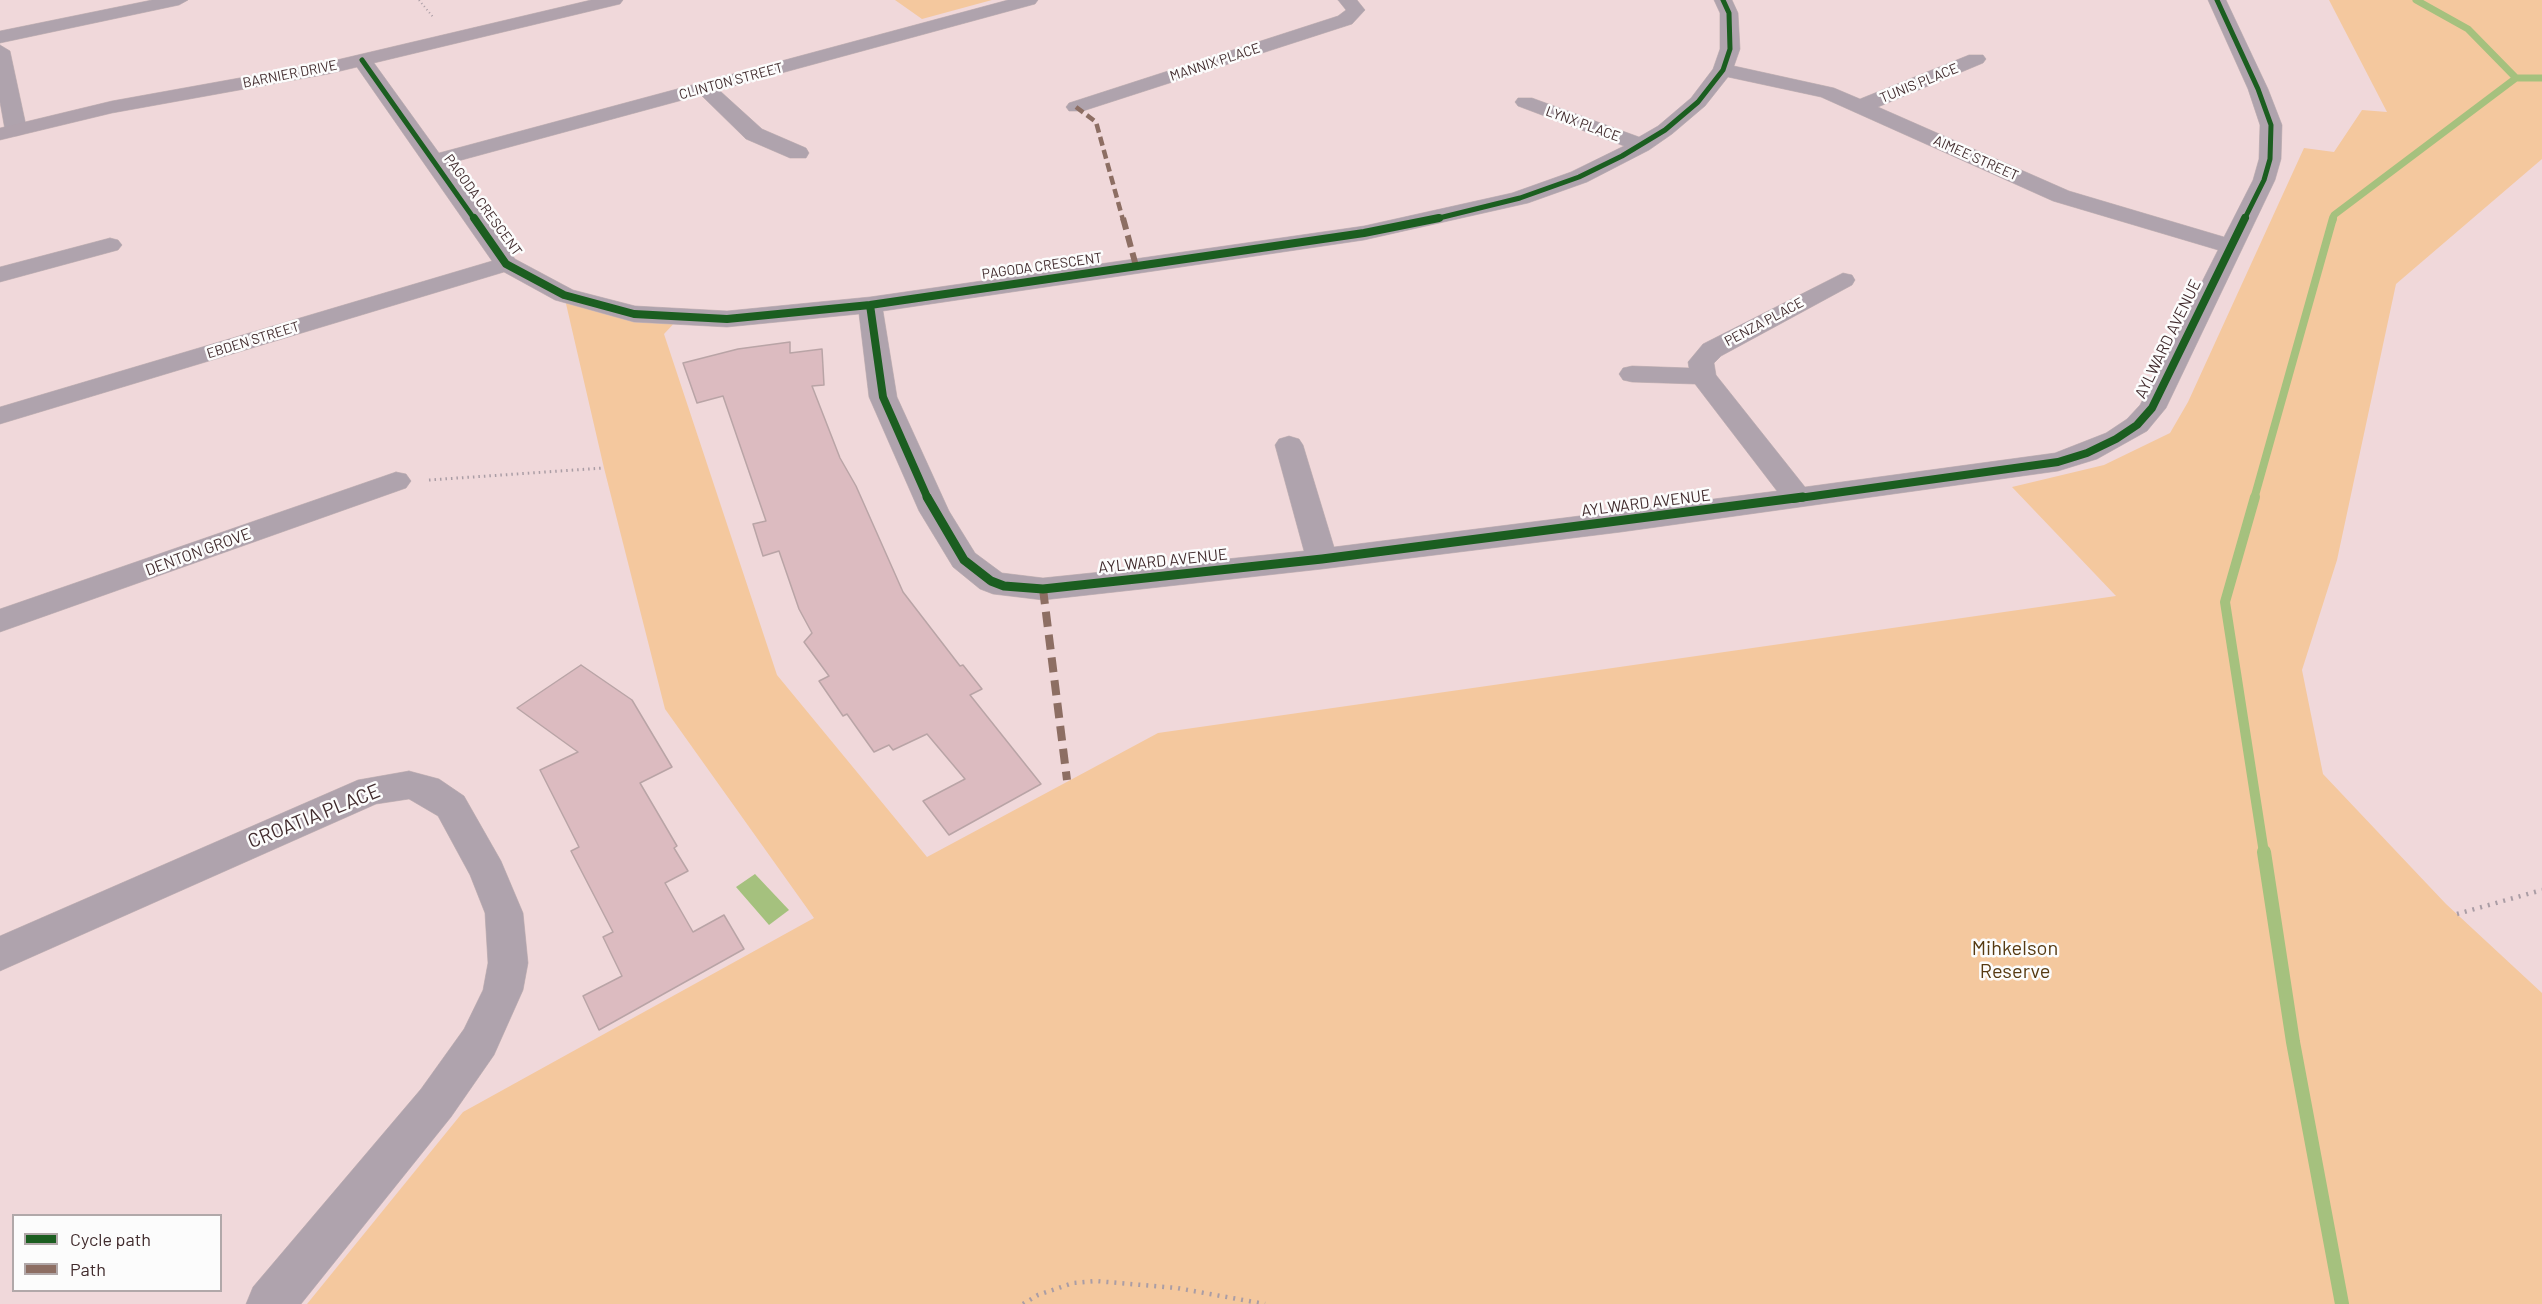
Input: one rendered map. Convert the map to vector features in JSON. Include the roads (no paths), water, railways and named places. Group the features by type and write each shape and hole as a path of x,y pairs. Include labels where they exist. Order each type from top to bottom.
{"street":[{"path":"0,37 179,0"},
{"name":"BARNIER DRIVE","path":"8,132 122,105 362,60 614,0"},
{"name":"CLINTON STREET","path":"434,161 1029,0"},
{"name":"PAGODA CRESCENT","path":"362,60 506,264 564,295 634,314 727,320 870,305 1364,233 1433,220 1547,189 1602,166 1641,145 1686,114 1723,70 1732,38 1729,13 1723,0"},
{"name":"AYLWARD AVENUE","path":"870,305 883,397 896,431 953,543 964,560 991,581 1004,586 1043,589 1322,559 2058,462 2087,453 2116,439 2137,425 2152,408 2264,180 2270,159 2271,125 2217,0"},
{"name":"MANNIX PLACE","path":"1076,107 1335,24 1358,11"},
{"path":"0,51 8,132"},
{"name":"TUNIS PLACE","path":"1862,106 1976,59"},
{"name":"AIMEE STREET","path":"1723,70 1803,85 1862,106 2061,196 2230,246"},
{"path":"705,88 754,135 798,153"},
{"name":"LYNX PLACE","path":"1526,102 1641,145"},
{"path":"0,275 110,245"},
{"name":"EBDEN STREET","path":"0,416 506,264"},
{"name":"PENZA PLACE","path":"1703,376 1701,362 1712,350 1843,280"},
{"path":"1632,374 1703,376 1737,416 1798,498"},
{"path":"1289,445 1322,559"},
{"name":"DENTON GROVE","path":"0,621 396,481"},
{"name":"CROATIA PLACE","path":"0,954 371,790 409,785 426,789 451,806 488,872 504,913 508,963 503,990 479,1042 436,1103 270,1304"}],"waterway":[{"path":"2416,0 2468,29 2516,78"},
{"path":"2333,220 2334,215 2516,78"},
{"path":"2516,78 2542,78"},
{"path":"2254,499 2333,218"},
{"path":"2255,497 2225,602 2264,853"},
{"path":"2264,852 2293,1042 2342,1304"}],"park label":[{"name":"Mihkelson Reserve","path":"2015,960"}]}
